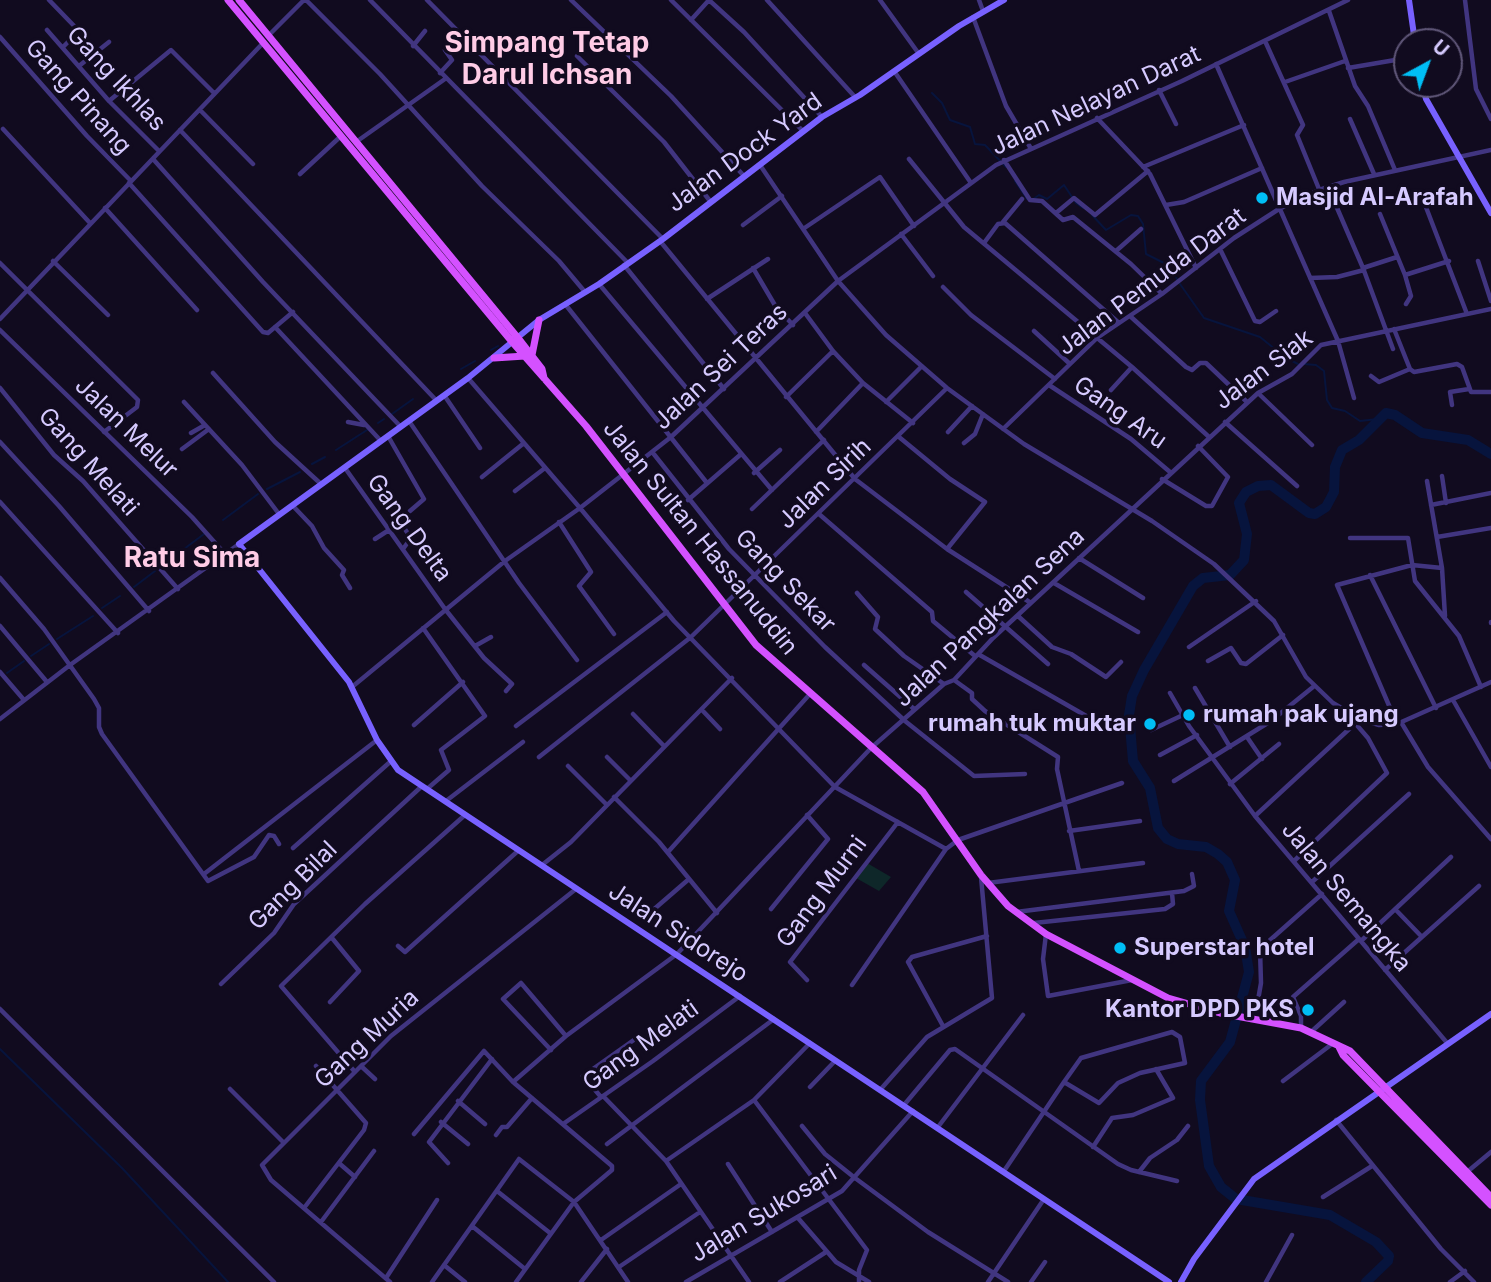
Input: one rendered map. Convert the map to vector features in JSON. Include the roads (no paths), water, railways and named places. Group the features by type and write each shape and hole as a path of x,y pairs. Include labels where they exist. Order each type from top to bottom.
{"main road":[{"name":"Jalan Sultan Hassanuddin","path":"228,0 516,341"},
{"name":"Jalan Sultan Hassanuddin","path":"239,0 528,356 542,369 545,382 624,475 756,645 809,695 923,792 987,883 1015,912 1046,934 1176,1002 1279,1024"},
{"path":"494,358 528,356 538,320"},
{"path":"1279,1024 1301,1028 1336,1045 1343,1055 1382,1088 1491,1197"},
{"path":"1382,1088 1491,1205"}],"street":[{"path":"49,0 79,30 63,47"},
{"path":"292,0 299,6"},
{"path":"270,36 305,0 482,186 545,246 585,292"},
{"path":"370,0 626,264 724,389"},
{"path":"427,0 650,225 786,397 856,479 947,549 1031,603"},
{"path":"571,0 671,96 744,176"},
{"path":"671,0 803,131"},
{"path":"691,20 709,0 744,33 822,117"},
{"path":"766,0 855,97"},
{"path":"880,0 919,54"},
{"path":"979,0 984,12"},
{"name":"Jalan Dock Yard","path":"240,544 279,513 293,506 381,442 435,399 468,379 538,320 599,284 708,198 744,176 822,117 1004,0"},
{"name":"Jalan Nelayan Darat","path":"838,281 996,164 1216,64 1348,0"},
{"path":"1409,0 1413,28"},
{"path":"1465,0 1476,89 1491,119"},
{"path":"1329,11 1345,61 1395,170"},
{"path":"974,17 1002,97 1030,147"},
{"name":"Gang Ikhlas","path":"47,30 108,101 159,151"},
{"path":"413,46 425,32"},
{"name":"Gang Pinang","path":"0,37 262,330 268,333 275,327"},
{"path":"1265,41 1303,125 1297,135 1319,190"},
{"path":"79,66 109,42"},
{"path":"0,319 263,42"},
{"path":"108,101 171,50 214,93"},
{"path":"440,73 452,60 445,50"},
{"path":"577,57 664,142 708,198"},
{"path":"1348,68 1393,60"},
{"path":"1285,82 1345,61"},
{"path":"1216,64 1338,341 1354,398"},
{"path":"894,70 971,183"},
{"path":"356,142 445,79"},
{"path":"1159,90 1176,124"},
{"path":"1426,98 1491,213"},
{"path":"200,110 253,164"},
{"path":"1097,118 1148,171 1196,268"},
{"path":"1350,119 1374,174"},
{"path":"1143,167 1244,125"},
{"path":"3,129 90,223"},
{"path":"180,130 435,399"},
{"path":"300,174 341,136"},
{"name":"Jalan Pemuda Darat","path":"1003,429 1097,338 1279,209 1328,187 1374,174 1491,149"},
{"path":"153,159 400,426"},
{"path":"909,159 970,232 1132,367 1208,436"},
{"path":"1004,160 1031,201 1040,201 1064,221 1072,216 1116,251 1162,294"},
{"path":"759,164 838,281 886,335 947,388 1003,429 1130,510 1152,521 1214,564 1256,601 1283,635 1313,687 1358,721 1387,773 1294,861"},
{"path":"1166,205 1184,202 1262,168"},
{"path":"1056,213 1072,199 1092,214 1097,214 1148,171"},
{"path":"803,229 880,177 914,226"},
{"path":"1328,187 1393,349"},
{"path":"743,225 782,196"},
{"path":"984,243 1022,199"},
{"path":"1424,202 1449,261 1466,314"},
{"path":"105,208 197,310"},
{"path":"1380,214 1405,275 1411,296 1406,304"},
{"path":"1003,222 1119,323"},
{"path":"1116,251 1141,229"},
{"path":"901,234 933,276"},
{"path":"1220,249 1255,321 1260,322 1276,311"},
{"path":"1310,278 1337,277 1397,257"},
{"path":"707,299 768,259"},
{"path":"53,261 108,315"},
{"path":"1405,275 1449,261"},
{"path":"1478,261 1491,301"},
{"path":"0,263 138,400 138,405 104,432"},
{"path":"753,268 776,307 793,325"},
{"name":"Jalan Sei Teras","path":"352,687 505,561 653,453 838,281"},
{"path":"599,284 754,473 772,490"},
{"path":"943,287 971,315 1055,379"},
{"path":"565,304 707,483"},
{"name":"Jalan Siak","path":"1130,510 1247,402 1292,374 1321,345 1490,311"},
{"path":"293,312 275,327 381,442"},
{"path":"805,313 833,351 863,383 913,423"},
{"path":"1130,316 1186,367 1192,370 1200,363 1206,363 1247,402"},
{"path":"1394,329 1410,369 1414,372 1460,364 1469,389 1476,394 1491,391"},
{"name":"Jalan Melur","path":"0,330 211,536 225,554"},
{"path":"1034,331 1070,364"},
{"path":"786,397 833,351"},
{"path":"886,402 921,367"},
{"path":"1111,390 1132,367"},
{"path":"1371,376 1379,382 1410,369"},
{"path":"214,373 275,442 321,484"},
{"path":"468,379 667,612 835,787 946,849"},
{"path":"816,432 863,383"},
{"name":"Gang Aru","path":"1049,384 1121,432 1170,472"},
{"name":"Gang Melati","path":"0,388 52,453 83,481 178,589"},
{"name":"Jalan Sirih","path":"539,757 691,637 947,388"},
{"path":"1452,405 1450,392 1469,389"},
{"path":"1258,393 1312,445"},
{"path":"444,394 480,448"},
{"path":"184,401 242,465 279,513"},
{"path":"948,432 972,406"},
{"path":"964,443 975,434 983,414"},
{"path":"409,421 577,660"},
{"path":"348,422 365,425"},
{"path":"1224,422 1297,486"},
{"path":"191,433 207,427"},
{"path":"182,449 207,427"},
{"path":"388,435 424,499 410,511"},
{"path":"899,437 950,479 985,502 947,549"},
{"path":"752,509 824,440"},
{"path":"0,442 149,611"},
{"path":"482,477 524,443"},
{"path":"1162,479 1206,506 1212,506 1228,477 1198,446"},
{"path":"754,473 780,450"},
{"name":"Gang Sekar","path":"653,453 688,500 754,575 825,648 905,721 972,775 1025,774"},
{"path":"688,500 740,455"},
{"name":"Gang Delta","path":"345,468 445,609 475,646 512,684 506,691"},
{"path":"515,491 545,468"},
{"path":"1442,476 1446,503"},
{"path":"1427,481 1442,568 1445,617"},
{"path":"1431,505 1491,493"},
{"path":"383,497 411,538 403,549"},
{"path":"1,505 104,613 118,633"},
{"path":"293,506 312,526 324,548 344,570 342,575 350,588"},
{"name":"Jalan Pangkalan Sena","path":"513,1082 566,1036 677,954 871,748 905,721 914,709 944,684 954,680 1005,627 1130,510"},
{"path":"819,514 932,612 933,621 977,655 1088,717"},
{"path":"559,522 592,572 579,586 614,634"},
{"path":"1437,537 1491,528"},
{"path":"375,539 389,530"},
{"path":"1350,538 1406,537 1415,583 1460,638 1481,687"},
{"path":"0,719 70,665 240,544"},
{"name":"Jalan Sidorejo","path":"240,544 352,687 390,762 465,815 1169,1282"},
{"path":"1079,558 1143,598"},
{"path":"1442,568 1412,565 1341,582 1337,587 1399,723 1428,767 1491,839"},
{"path":"1370,575 1436,708"},
{"path":"0,578 70,665 99,708 99,727 102,734 210,881 254,858 269,835 274,836 279,844"},
{"path":"1054,583 1139,632"},
{"path":"966,592 1048,664"},
{"path":"857,593 878,617 875,629 904,656 944,684"},
{"path":"1189,646 1256,601"},
{"path":"516,726 667,612"},
{"path":"1018,617 1052,647 1071,654 1106,677 1121,662"},
{"path":"0,626 47,682"},
{"path":"414,724 463,682 423,628"},
{"path":"1208,661 1231,648 1241,663 1246,664 1283,635"},
{"path":"475,646 491,637"},
{"path":"864,665 914,709"},
{"path":"0,672 24,700"},
{"path":"542,865 571,842 732,678"},
{"path":"954,680 972,694 972,699 985,711 1058,757 1069,831 1079,871"},
{"name":"Gang Bilal","path":"221,984 274,933 294,904 425,787 449,770 440,754 442,749 485,716 463,682"},
{"path":"1358,721 1379,725 1399,723 1491,682"},
{"path":"1174,782 1247,737 1313,687"},
{"path":"1195,688 1230,747"},
{"path":"1170,693 1230,784 1255,816"},
{"path":"668,852 809,695"},
{"path":"1453,700 1491,767"},
{"path":"702,710 720,729"},
{"path":"633,714 664,747"},
{"path":"1151,730 1183,715"},
{"name":"Jalan Semangka","path":"1358,721 1255,816 1448,1044"},
{"path":"1160,755 1197,735"},
{"path":"1247,737 1262,759"},
{"path":"204,874 377,740"},
{"path":"446,801 523,743"},
{"path":"1230,784 1279,744"},
{"path":"607,757 630,780"},
{"path":"293,848 390,762"},
{"path":"568,766 607,804"},
{"path":"852,985 946,849 958,840 1122,783"},
{"path":"1312,882 1409,794"},
{"path":"614,797 668,852 717,913"},
{"path":"355,1072 281,988 309,956 465,815"},
{"path":"771,909 828,839 807,815"},
{"path":"1069,831 1140,821"},
{"name":"Gang Murni","path":"807,980 790,962 898,822"},
{"path":"398,946 405,952 519,850"},
{"path":"1301,1028 1300,1012 1293,997 1451,857"},
{"path":"987,883 1143,863"},
{"path":"1015,912 1172,893 1192,888 1192,874"},
{"path":"880,1090 927,1037 992,998 981,875"},
{"path":"645,917 689,879"},
{"path":"1385,970 1479,886"},
{"name":"Gang Muria","path":"388,1280 261,1168 283,1142 423,1009 576,889"},
{"path":"1030,923 1165,909 1173,904 1172,893"},
{"path":"1279,1024 1257,1006 1261,983 1260,949 1322,894"},
{"path":"1395,909 1422,937"},
{"path":"1046,934 1043,959 1048,996 1133,980"},
{"path":"943,1026 908,961 986,936"},
{"path":"330,1002 359,971 332,937"},
{"path":"551,1050 503,999 520,983 566,1036"},
{"name":"Gang Melati","path":"563,1124 740,996"},
{"path":"1311,1032 1344,1002"},
{"path":"0,1009 274,1282"},
{"path":"1181,1282 1249,1183 1491,1014"},
{"path":"938,1127 1023,1015"},
{"path":"607,1144 774,1019"},
{"path":"1004,1171 1064,1082 1084,1056 1134,1041 1177,1034 1185,1063 1156,1069 1118,1083 1099,1103 1064,1082"},
{"path":"638,1037 583,1076 666,1161 728,1256 749,1282"},
{"path":"666,1161 754,1100 810,1043"},
{"path":"1283,1081 1336,1045"},
{"path":"904,1105 950,1050 955,1049 1118,1164 1177,1181"},
{"path":"414,1134 482,1052 612,1168 574,1202 516,1282"},
{"path":"448,1163 429,1142 441,1122 492,1059"},
{"path":"810,1087 835,1060"},
{"path":"304,1208 340,1163 366,1123 316,1066"},
{"path":"361,1066 375,1079"},
{"path":"1093,1147 1112,1118 1133,1115 1172,1099 1156,1069"},
{"path":"230,1089 283,1142"},
{"path":"496,1135 508,1127 532,1098"},
{"path":"754,1100 789,1144 828,1202 867,1250 859,1279"},
{"path":"458,1101 485,1124"},
{"name":"Jalan Sukosari","path":"686,1282 772,1231 828,1202 855,1178 913,1111"},
{"path":"1336,1120 1441,1249 1474,1282"},
{"path":"441,1122 468,1144"},
{"path":"802,1126 825,1154 855,1178 928,1231 1008,1282"},
{"path":"1139,1172 1150,1158 1177,1140 1188,1126"},
{"path":"321,1222 374,1151"},
{"path":"1467,1172 1491,1152"},
{"path":"432,1282 519,1159 574,1202 628,1282"},
{"path":"340,1163 355,1177"},
{"path":"728,1164 772,1231"},
{"path":"1323,1196 1372,1166"},
{"path":"601,1240 681,1184"},
{"path":"497,1191 550,1233"},
{"path":"988,1282 1045,1198"},
{"path":"388,1280 437,1200"},
{"path":"619,1267 700,1212"},
{"path":"798,1218 826,1252 859,1279 869,1282"},
{"path":"472,1226 525,1269"},
{"path":"1266,1282 1292,1235"},
{"path":"581,1282 607,1249"},
{"path":"780,1282 826,1252"},
{"path":"1031,1282 1045,1262"},
{"path":"444,1265 465,1282"},
{"path":"1450,1282 1465,1271"}],"waterway":[{"path":"932,93 942,103 950,120 970,127 975,144 985,145 1006,167"},
{"path":"1015,181 1027,199"},
{"path":"1032,200 1039,195 1047,199 1064,185 1076,203 1083,208"},
{"path":"1092,215 1106,230 1131,215 1138,216 1143,224 1146,254 1168,265 1177,279"},
{"path":"1180,284 1204,318 1260,337 1298,364"},
{"path":"491,350 498,346"},
{"path":"461,369 475,361"},
{"path":"1304,364 1316,365 1324,371 1327,400 1332,408 1345,411 1360,421 1378,419"},
{"path":"392,414 413,399"},
{"path":"1366,1282 1388,1261 1389,1256 1376,1242 1330,1215 1236,1199 1221,1187 1209,1166 1200,1100 1201,1081 1230,1042 1249,972 1245,947 1229,911 1235,880 1227,862 1218,854 1206,847 1178,844 1167,839 1158,828 1150,788 1133,761 1129,715 1132,696 1144,670 1193,586 1203,578 1230,575 1244,560 1247,534 1239,503 1246,492 1258,486 1271,485 1309,513 1315,514 1326,507 1334,492 1335,467 1342,450 1359,440 1386,413 1395,415 1422,433 1468,440 1491,454"},
{"path":"378,423 384,419"},
{"path":"336,450 367,430"},
{"path":"312,464 325,457"},
{"path":"267,489 300,472"},
{"path":"223,520 258,494"},
{"path":"164,564 204,534"},
{"path":"134,587 155,571"},
{"path":"102,608 120,596"},
{"path":"57,639 93,616"},
{"path":"31,656 49,644"},
{"path":"7,673 24,661"},
{"path":"0,1049 122,1168 228,1282"}],"place":[{"name":"Masjid Al-Arafah","path":"1262,198"},
{"name":"rumah pak ujang","path":"1189,715"},
{"name":"rumah tuk muktar","path":"1150,724"},
{"name":"Superstar hotel","path":"1120,948"},
{"name":"Kantor DPD PKS","path":"1308,1010"}],"district":[{"name":"Simpang Tetap Darul Ichsan","path":"547,60"},
{"name":"Ratu Sima","path":"192,559"}]}
